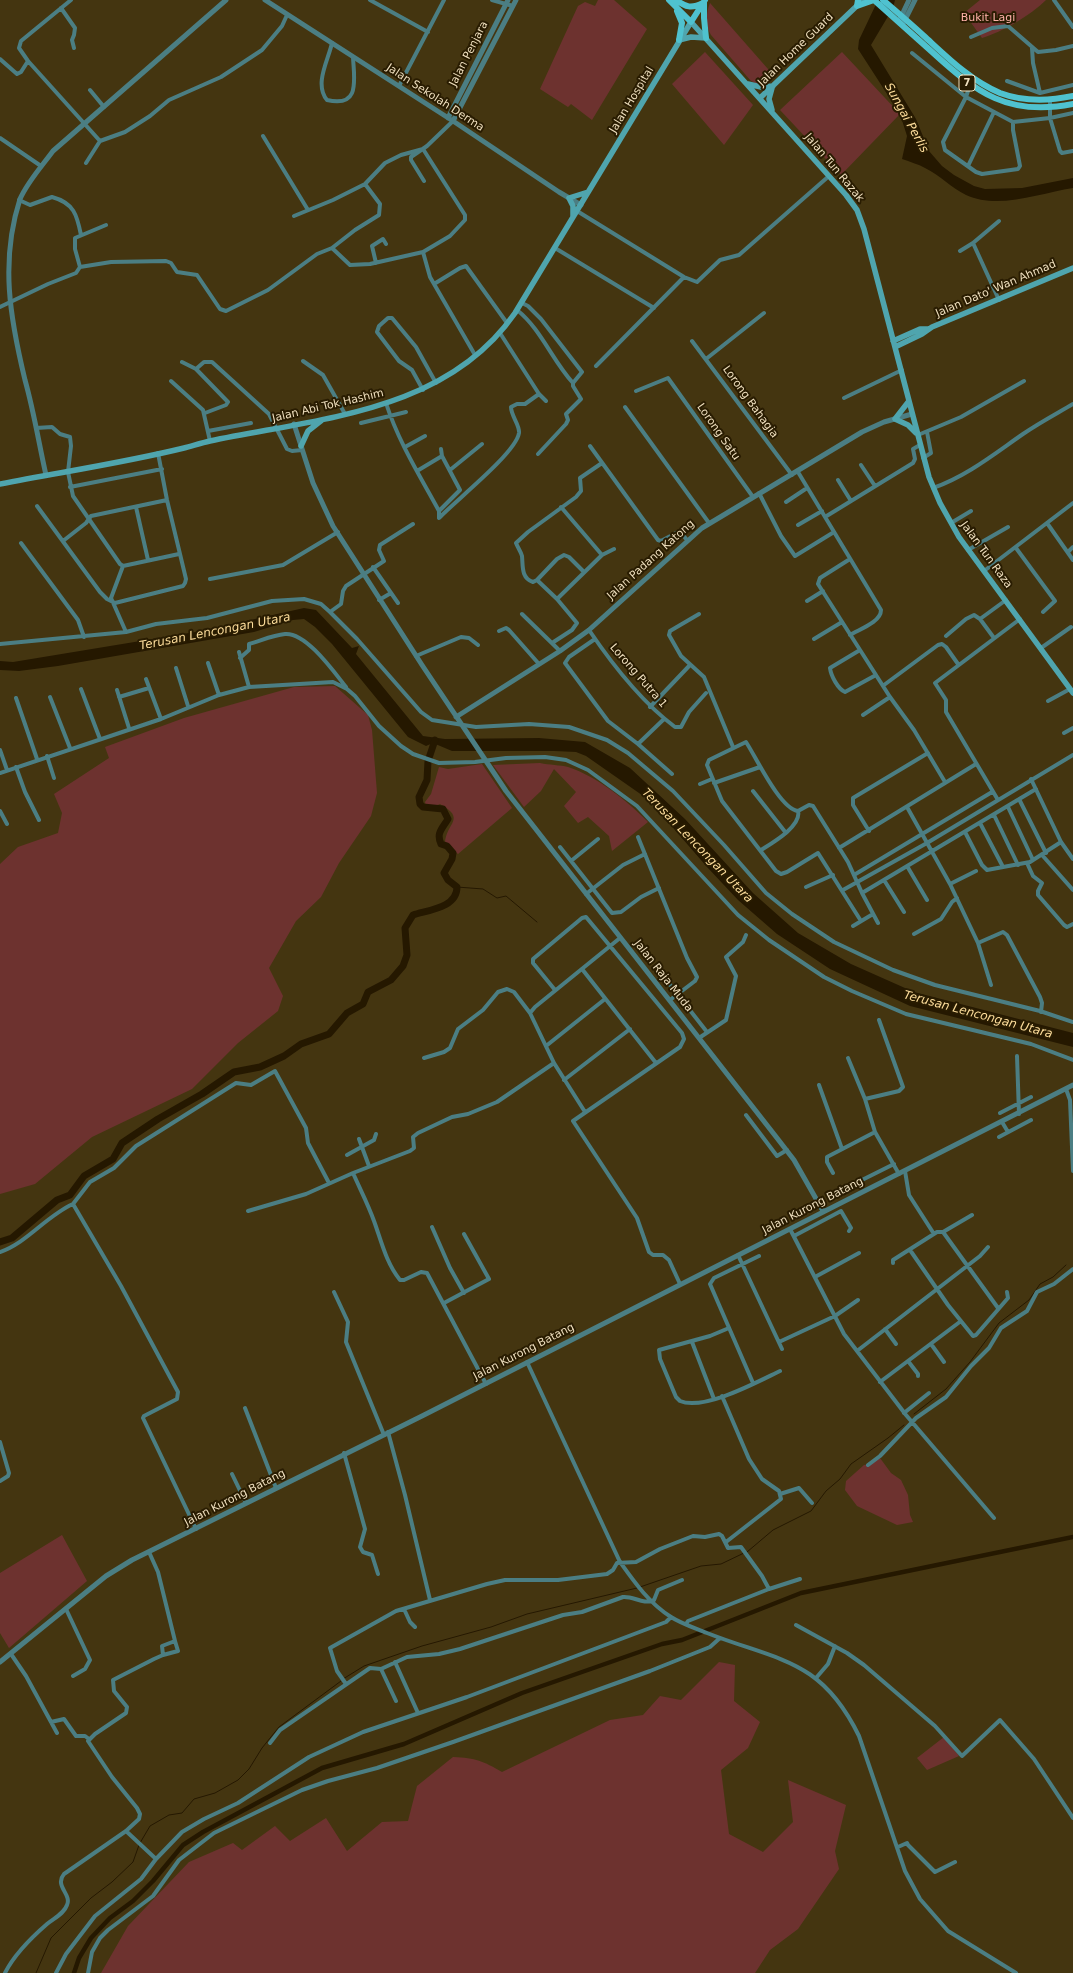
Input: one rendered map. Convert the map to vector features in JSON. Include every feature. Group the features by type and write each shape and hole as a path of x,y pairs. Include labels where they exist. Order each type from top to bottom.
{"main road":[{"name":"Jalan Tun Razak","path":"669,0 675,3 846,195 860,217 902,370 912,414"},
{"name":"Jalan Home Guard","path":"760,98 857,3 863,0"},
{"path":"857,3 874,0"},
{"name":"7","path":"874,0 893,13 970,85 999,100 1018,106 1049,108 1073,104"},
{"name":"7","path":"883,0 893,13"},
{"path":"705,1 706,38 691,37 679,40 682,23 675,3 689,8 695,7 705,1"},
{"name":"Jalan Hospital","path":"577,211 679,40 705,1"},
{"name":"7","path":"902,21 950,60 1001,93 1020,98 1050,99 1073,96"},
{"path":"747,84 761,87 773,86 769,99 774,115"},
{"path":"573,217 573,206 569,198 588,192"},
{"name":"Jalan Abi Tok Hashim","path":"0,484 68,472 210,441 324,419 386,403 423,390 436,383 475,355 508,324 577,211"},
{"name":"Jalan Dato' Wan Ahmad","path":"928,329 1073,268"},
{"path":"893,341 920,329 928,329"},
{"path":"895,347 922,334 928,329"},
{"path":"909,401 895,419 908,425 918,435"},
{"name":"Jalan Tun Raza","path":"912,414 923,458 933,488 951,523 968,550 1072,691"},
{"path":"302,448 308,431 324,419"}],"street":[{"path":"71,0 19,43 20,51 100,141"},
{"path":"46,475 6,304 5,251 19,200 53,151 207,18 224,0"},
{"name":"Jalan Sekolah Derma","path":"261,0 332,43 448,118 451,122 569,198 581,204"},
{"name":"Jalan Sekolah Derma","path":"265,0 277,9"},
{"path":"370,0 428,32"},
{"path":"399,86 444,0"},
{"path":"492,0 507,2 513,6"},
{"path":"424,182 411,160 412,157 423,149 451,122 516,0"},
{"path":"902,21 909,0"},
{"path":"902,21 916,0"},
{"path":"1054,0 1073,27"},
{"name":"Jalan Penjara","path":"448,118 507,2"},
{"path":"61,8 75,28 72,40 74,48"},
{"path":"86,163 100,141 125,132 150,116 169,100 222,78 251,58 268,44 282,26 287,15"},
{"path":"971,36 992,28 1008,26 1035,51 1042,52 1073,46"},
{"path":"332,43 321,80 324,96 327,100 340,102 351,97 353,93 354,80 353,57"},
{"path":"1032,48 1033,63 1040,92"},
{"path":"912,53 966,97 1013,122 1050,118 1073,113"},
{"path":"0,59 17,74 21,72 28,61"},
{"path":"1008,81 1040,92 1073,85"},
{"path":"970,85 966,97 943,142 945,150 982,174 1008,171 1020,166 1013,130 1013,122"},
{"path":"90,90 104,107"},
{"path":"1050,99 1050,118 1060,152 1073,151"},
{"path":"968,166 994,112"},
{"path":"264,136 308,210"},
{"path":"0,138 42,166"},
{"path":"294,216 365,184 385,163 401,154 423,149"},
{"path":"332,248 351,266 376,263 424,252 450,236 466,217 423,149"},
{"path":"577,211 684,277 697,282 720,260 739,255 829,176"},
{"path":"80,267 111,262 169,262 177,272 197,276 220,309 224,312 262,293 317,254 332,248 355,230 379,215 380,204 365,184"},
{"path":"19,200 30,205 50,197 61,201 74,209 77,215 81,235"},
{"path":"960,251 973,243 999,221"},
{"path":"0,307 48,284 76,274 80,267 74,240 76,237 106,225"},
{"path":"376,263 372,246 383,239 386,244"},
{"path":"973,243 999,300"},
{"path":"555,248 654,308"},
{"path":"424,252 428,272 475,355"},
{"path":"434,284 466,266 508,324"},
{"path":"596,366 684,277"},
{"path":"522,303 528,306 541,319 581,371 581,374 573,383"},
{"path":"517,310 536,330 558,366 573,383 573,388 580,399 567,413 568,420 566,424 538,454"},
{"path":"706,359 764,313"},
{"path":"423,390 412,370 399,361 377,332 379,326 389,317 392,318 416,347 436,383"},
{"path":"500,333 539,394 546,401"},
{"name":"Lorong Bahagia","path":"692,342 792,475"},
{"path":"303,361 323,375 345,414"},
{"path":"182,362 196,369 228,402 226,405 205,413"},
{"path":"196,369 204,362 212,362 272,418 286,449 292,451 302,448"},
{"path":"844,398 902,370"},
{"name":"Lorong Satu","path":"636,391 668,378 753,497"},
{"path":"918,435 961,417 1024,380"},
{"path":"171,381 205,413 210,441"},
{"path":"386,403 390,416 405,447 439,511 439,518 462,495 474,487 515,443 519,431 511,407 517,404 525,404 539,394"},
{"path":"933,488 954,480 968,472 1027,432 1073,404"},
{"path":"625,407 709,523"},
{"path":"361,423 406,412"},
{"name":"Jalan Padang Katong","path":"456,717 560,651 589,630 687,540 709,523 798,472 862,432 912,414"},
{"path":"208,431 252,422"},
{"name":"Jalan Raja Muda","path":"294,424 321,502 379,600 483,759 527,819 787,1150 823,1211"},
{"path":"36,428 52,427 60,434 70,436 71,446 68,472 74,500 123,566"},
{"path":"923,458 931,453 926,432"},
{"path":"405,447 425,436"},
{"path":"450,470 482,444"},
{"path":"825,517 913,463 915,459 913,449 920,445"},
{"path":"590,446 658,540 662,541 678,532 687,540"},
{"path":"439,511 460,490 442,456 441,449"},
{"path":"112,602 184,585 186,578 179,554 158,453"},
{"path":"417,471 442,456"},
{"path":"584,572 572,560 564,555 557,559 537,580 533,582 530,581 524,575 521,568 521,553 516,543 580,493 580,478 602,463"},
{"path":"861,465 875,486"},
{"path":"70,487 162,469"},
{"path":"798,472 882,612 877,619 850,635"},
{"path":"838,480 851,501"},
{"path":"786,502 807,488"},
{"path":"759,493 784,541 795,556 834,532"},
{"path":"63,541 91,516 167,500"},
{"path":"984,571 1073,503"},
{"path":"37,506 100,592 112,602"},
{"path":"136,507 148,560"},
{"path":"561,507 602,555"},
{"path":"798,525 822,511"},
{"path":"951,523 971,511"},
{"path":"1047,523 1073,560"},
{"path":"330,612 341,604 343,591 346,586 384,561 379,550 380,545 413,524"},
{"path":"968,550 1008,528"},
{"path":"210,579 283,566 338,532"},
{"path":"21,543 78,620 84,637"},
{"path":"1068,552 1073,547"},
{"path":"1016,548 1055,601 1043,612"},
{"path":"557,599 602,555 614,549"},
{"path":"123,566 179,554"},
{"path":"850,559 818,579 818,584 876,675 884,685 890,697 928,752 945,782"},
{"path":"123,566 111,598 126,632"},
{"path":"373,567 398,604"},
{"path":"537,580 577,621 577,625 552,643"},
{"path":"807,601 823,591"},
{"path":"379,600 391,593"},
{"path":"0,644 126,632 156,624 207,618 272,602 291,599 313,601 321,604 330,612 426,716 437,721 460,723 476,727 529,724 569,727 606,740 645,766 673,791 724,845 766,893 788,911 834,942 873,961 935,985 1041,1012 1073,1022"},
{"path":"980,619 1006,600"},
{"path":"522,614 560,651"},
{"path":"699,614 668,633 676,650 690,666 700,672 708,684 733,747"},
{"path":"946,636 971,616 977,616 994,638"},
{"path":"998,800 946,712 946,700 935,685 936,681 1020,619"},
{"path":"814,639 842,622"},
{"path":"1041,648 1071,627"},
{"path":"499,631 506,628 509,630 539,664"},
{"name":"Lorong Putra 1","path":"589,630 650,707 677,728 681,727 689,712 706,694"},
{"path":"240,658 249,650 249,644 286,633 306,641 326,661 348,689 394,741 410,752 439,763 532,757 555,758 576,764 600,778 637,806 738,915 769,940 824,977 852,991 906,1014 1031,1044 1073,1060"},
{"path":"416,656 461,637 469,638 478,645"},
{"path":"595,639 566,659 565,663 608,721 638,744 672,774"},
{"path":"884,685 938,645 942,644 946,647 958,664"},
{"path":"860,650 830,668 831,674 841,690 845,692 876,675"},
{"path":"239,652 249,686"},
{"path":"208,663 219,695"},
{"path":"650,707 690,666"},
{"path":"176,668 188,706"},
{"path":"146,680 161,719"},
{"path":"0,773 129,728 161,719 188,706 249,686 334,682 348,689"},
{"path":"81,688 100,739"},
{"path":"119,697 149,688"},
{"path":"117,690 129,728"},
{"path":"1048,701 1072,691"},
{"path":"50,697 70,748"},
{"path":"863,715 890,697"},
{"path":"16,698 37,759"},
{"path":"638,744 664,719"},
{"path":"1064,733 1073,728"},
{"path":"800,811 791,809 771,785 746,742 733,747 708,761 707,765 722,801 778,873 787,872 818,853 843,890 861,921"},
{"path":"0,750 7,770"},
{"path":"869,831 853,805 853,798 928,752"},
{"path":"843,890 927,843 1073,755"},
{"path":"47,756 54,778"},
{"path":"839,848 976,764"},
{"path":"16,767 25,792 39,820"},
{"path":"700,784 760,767"},
{"path":"1031,779 1061,842 1073,859"},
{"path":"862,893 1036,789"},
{"path":"753,791 786,833"},
{"path":"854,875 992,792"},
{"path":"1019,799 1044,854 1073,890"},
{"path":"761,850 786,833 797,820 800,811 809,804 813,806 839,848 878,923"},
{"path":"907,807 923,834 930,851 958,898 978,942 991,985"},
{"path":"1008,807 1033,860"},
{"path":"0,811 7,824"},
{"path":"994,815 1018,865"},
{"path":"980,823 1003,867"},
{"path":"964,832 984,868 989,870 1027,863 1044,854 1061,842"},
{"path":"638,837 687,958 697,977 670,1000"},
{"path":"571,861 598,838"},
{"path":"560,847 610,911 617,913 641,897 659,888"},
{"path":"586,894 627,862 645,854"},
{"path":"1027,863 1033,876 1042,883 1038,891 1038,895 1064,925 1067,927 1073,924"},
{"path":"907,866 927,900"},
{"path":"950,884 976,871"},
{"path":"806,886 833,875"},
{"path":"884,880 904,912"},
{"path":"914,934 941,919 952,902 958,898"},
{"path":"853,926 873,914"},
{"path":"555,990 533,963 533,960 582,918 588,918 684,1036 683,1043 680,1047 574,1119 574,1124 637,1218 649,1252 653,1255 660,1254 666,1257 680,1284"},
{"path":"978,942 1003,932 1007,935 1040,996 1042,1003 1041,1012"},
{"path":"699,1038 726,1020 736,976 726,957 743,942 746,935"},
{"path":"530,1013 555,990 620,938"},
{"path":"582,969 656,1063"},
{"path":"667,981 707,1032"},
{"path":"424,1058 444,1052 450,1048 458,1029 483,1010 498,992 507,989 514,992 530,1013 531,1018 554,1063 585,1112"},
{"path":"546,1046 605,998"},
{"path":"865,1099 899,1091 903,1087 879,1020"},
{"path":"564,1080 630,1030"},
{"path":"1017,1056 1019,1114"},
{"path":"848,1058 865,1099 875,1132 899,1174"},
{"path":"248,1211 306,1194 369,1166 410,1151 414,1148 413,1137 418,1133 452,1116 468,1114 491,1105 525,1084 554,1063"},
{"path":"0,1252 14,1246 60,1211 73,1204 90,1182 114,1168 136,1146 236,1083 251,1085 274,1071 306,1128 307,1142 329,1183"},
{"path":"819,1085 842,1149"},
{"name":"Jalan Kurong Batang","path":"0,1662 66,1610 106,1576 149,1552 486,1384 823,1211 1019,1114 1073,1085"},
{"path":"1066,1089 1070,1100 1073,1171"},
{"path":"1000,1113 1031,1097"},
{"path":"746,1115 777,1156 787,1150"},
{"path":"999,1137 1031,1120"},
{"path":"1002,1122 1008,1132"},
{"path":"833,1173 827,1162 827,1157 875,1132"},
{"path":"347,1155 374,1140 376,1134"},
{"path":"359,1139 369,1166"},
{"path":"840,1191 894,1164"},
{"path":"905,1171 909,1195 934,1234"},
{"path":"353,1173 373,1219 386,1257 397,1276 400,1280 404,1280 421,1272 426,1273 444,1303 486,1384"},
{"path":"73,1204 110,1266 178,1392 177,1399 142,1418 196,1529"},
{"path":"794,1236 841,1211 851,1228 849,1231"},
{"path":"893,1263 893,1260 934,1234 943,1232 972,1215"},
{"path":"432,1227 450,1268 464,1293"},
{"path":"790,1229 834,1316 857,1351 904,1413 994,1518"},
{"path":"943,1232 998,1308"},
{"path":"444,1303 489,1279 464,1234"},
{"path":"857,1351 980,1256 988,1247"},
{"path":"910,1250 971,1334 976,1335 1008,1298 1007,1292"},
{"path":"815,1277 859,1253"},
{"path":"738,1255 782,1349"},
{"path":"753,1383 728,1328 711,1287 710,1281 759,1256"},
{"path":"868,1465 880,1456 925,1410 946,1397 971,1366 989,1348 1000,1328 1027,1311 1037,1292 1054,1284 1073,1269"},
{"path":"334,1292 348,1322 346,1342 386,1434 405,1496 430,1600"},
{"path":"779,1342 834,1316 858,1300"},
{"path":"880,1382 961,1321"},
{"path":"728,1328 692,1342 660,1349 660,1359 673,1392 680,1401 695,1403 714,1399 780,1371"},
{"path":"885,1329 896,1344"},
{"path":"692,1342 714,1399"},
{"path":"931,1344 944,1362"},
{"path":"908,1361 918,1376"},
{"path":"527,1362 620,1562 642,1591 651,1602 671,1617 720,1638 782,1658 816,1678 833,1695 855,1727 898,1847 905,1871 913,1888 939,1922 959,1939 1016,1973"},
{"path":"904,1413 929,1393"},
{"path":"722,1396 749,1459 760,1476 776,1489 780,1494 781,1499 726,1542"},
{"path":"245,1408 276,1488"},
{"path":"0,1442 9,1473 8,1476 0,1480"},
{"path":"344,1454 365,1529 360,1547 363,1552 372,1555 378,1574"},
{"path":"232,1474 246,1503"},
{"path":"780,1494 799,1488 812,1503"},
{"path":"345,1683 337,1671 330,1648 383,1618 404,1609 430,1600 498,1581 558,1580 607,1574 613,1570 617,1563 636,1562 670,1544 697,1535 705,1537 719,1534 726,1542 728,1548 740,1547 762,1576 769,1589"},
{"path":"89,1739 126,1713 127,1707 114,1691 113,1680 154,1659 178,1651 158,1572 149,1552"},
{"path":"687,1624 688,1620 769,1589 800,1579"},
{"path":"270,1743 280,1730 345,1683 370,1668 381,1669 407,1657 439,1654 563,1615 582,1612 619,1598 627,1597 651,1602 654,1600 658,1590 682,1580"},
{"path":"404,1609 410,1622 415,1627"},
{"path":"66,1610 90,1660 85,1669 73,1676"},
{"path":"56,1973 66,1954 95,1916 141,1879 156,1859 174,1840 194,1824 238,1803 309,1757 363,1732 656,1626 666,1622 671,1617"},
{"path":"796,1625 835,1646 864,1665 935,1726 962,1756 1000,1720 1034,1759 1073,1818"},
{"path":"88,1973 92,1952 100,1938 108,1930 153,1896 179,1860 214,1833 302,1790 328,1781 377,1768 650,1671 710,1647 720,1638"},
{"path":"163,1655 162,1646 175,1641"},
{"path":"816,1678 828,1664 835,1646"},
{"path":"11,1654 26,1676 57,1733"},
{"path":"395,1662 418,1713"},
{"path":"381,1669 396,1701"},
{"path":"5,1973 24,1948 46,1926 61,1914 68,1905 68,1897 61,1884 62,1876 126,1831 139,1819 140,1814 92,1748 89,1739 85,1736 76,1736 64,1720 51,1722"},
{"path":"126,1831 156,1859"},
{"path":"898,1847 907,1843 935,1872 955,1862"}],"green space":[{"path":"598,0 614,0 647,29 592,120 571,104 568,107 540,89 578,6 585,2 595,6"},
{"name":"Bukit Lagi","path":"980,0 1046,0 1040,6 1016,22 998,32 982,38 964,13"},
{"path":"710,3 775,77 767,83 759,85 751,81 711,35 707,19"},
{"path":"705,52 753,105 724,145 672,84"},
{"path":"842,52 900,114 841,175 780,110"},
{"path":"335,686 368,715 372,730 377,793 371,816 339,863 321,897 296,921 269,968 283,996 278,1011 238,1043 192,1089 92,1137 35,1184 0,1194 0,864 18,847 58,833 62,813 54,794 109,758 105,747 184,718 294,687"},
{"path":"540,763 568,767 601,783 621,798 648,822 612,851 609,836 588,817 578,823 564,806 576,792 554,769 541,791 524,807 493,765"},
{"path":"482,764 512,808 458,854 445,843 446,836 454,818 452,814 448,809 440,804 427,809 425,802 431,794 439,767 448,769"},
{"path":"880,1458 891,1473 901,1480 908,1495 910,1515 913,1522 897,1525 857,1506 845,1490 846,1481 864,1465 871,1464"},
{"path":"62,1535 87,1581 9,1648 0,1633 0,1573"},
{"path":"719,1662 735,1665 734,1701 760,1722 748,1748 721,1770 729,1834 763,1852 793,1822 788,1780 846,1805 835,1851 839,1869 798,1929 770,1950 755,1973 101,1973 128,1926 189,1862 233,1843 242,1850 275,1826 290,1841 326,1818 347,1851 382,1822 408,1821 417,1786 453,1757 468,1758 479,1761 502,1772 610,1720 643,1715 660,1696 681,1700"},
{"path":"944,1737 959,1756 927,1770 917,1758"}],"water":[{"name":"Sungai Perlis","path":"878,0 895,0 893,8 871,45 916,119 929,151 942,166 954,175 974,186 985,189 1022,188 1073,178 1073,188 1005,201 978,199 966,195 936,174 917,164 902,159 907,136 900,114 858,49 859,40"},
{"name":"Terusan Lencongan Utara","path":"304,608 316,610 352,648 359,646 356,654 423,736 445,739 539,738 585,742 630,768 685,819 753,893 798,933 851,964 914,992 1073,1033 1073,1047 910,1006 830,969 777,934 738,900 707,867 649,800 586,756 576,752 554,751 452,751 433,743 426,746 408,737 332,644 315,627 304,619 293,620 254,632 58,666 19,671 0,670 0,661 13,662 201,631"}],"waterway":[{"path":"0,1242 12,1238 57,1200 70,1195 84,1176 113,1159 122,1143 158,1119 202,1094 234,1072 260,1067 284,1056 301,1044 329,1034 347,1013 363,1004 368,992 391,980 403,966 407,955 405,928 413,915 441,907 452,900 456,894 457,887 448,880 444,873 452,859 453,853 447,846 441,844 439,837 440,831 448,819 443,809 423,807 420,804 419,797 427,780 428,761 435,740"},
{"path":"457,887 483,889 497,898 506,896 537,922"},
{"path":"914,1414 946,1389 970,1362 999,1323 1029,1300 1040,1284 1053,1277 1066,1265"},
{"path":"747,1552 773,1530 811,1511 826,1491 840,1479 851,1464 904,1425"},
{"path":"74,1973 79,1958 91,1938 110,1918 133,1901 153,1881 183,1845 203,1832 322,1768 404,1744 522,1693 662,1644 682,1640 801,1593 1073,1537"},
{"path":"640,1587 701,1566 721,1564 744,1553"},
{"path":"343,1679 364,1666 422,1646 491,1627 527,1614 637,1588"},
{"path":"140,1843 150,1826 169,1815 182,1813 194,1799 215,1793 238,1780 249,1769 262,1748 279,1727 341,1681"},
{"path":"36,1973 51,1938 91,1898 112,1882 133,1862 139,1845"}]}
